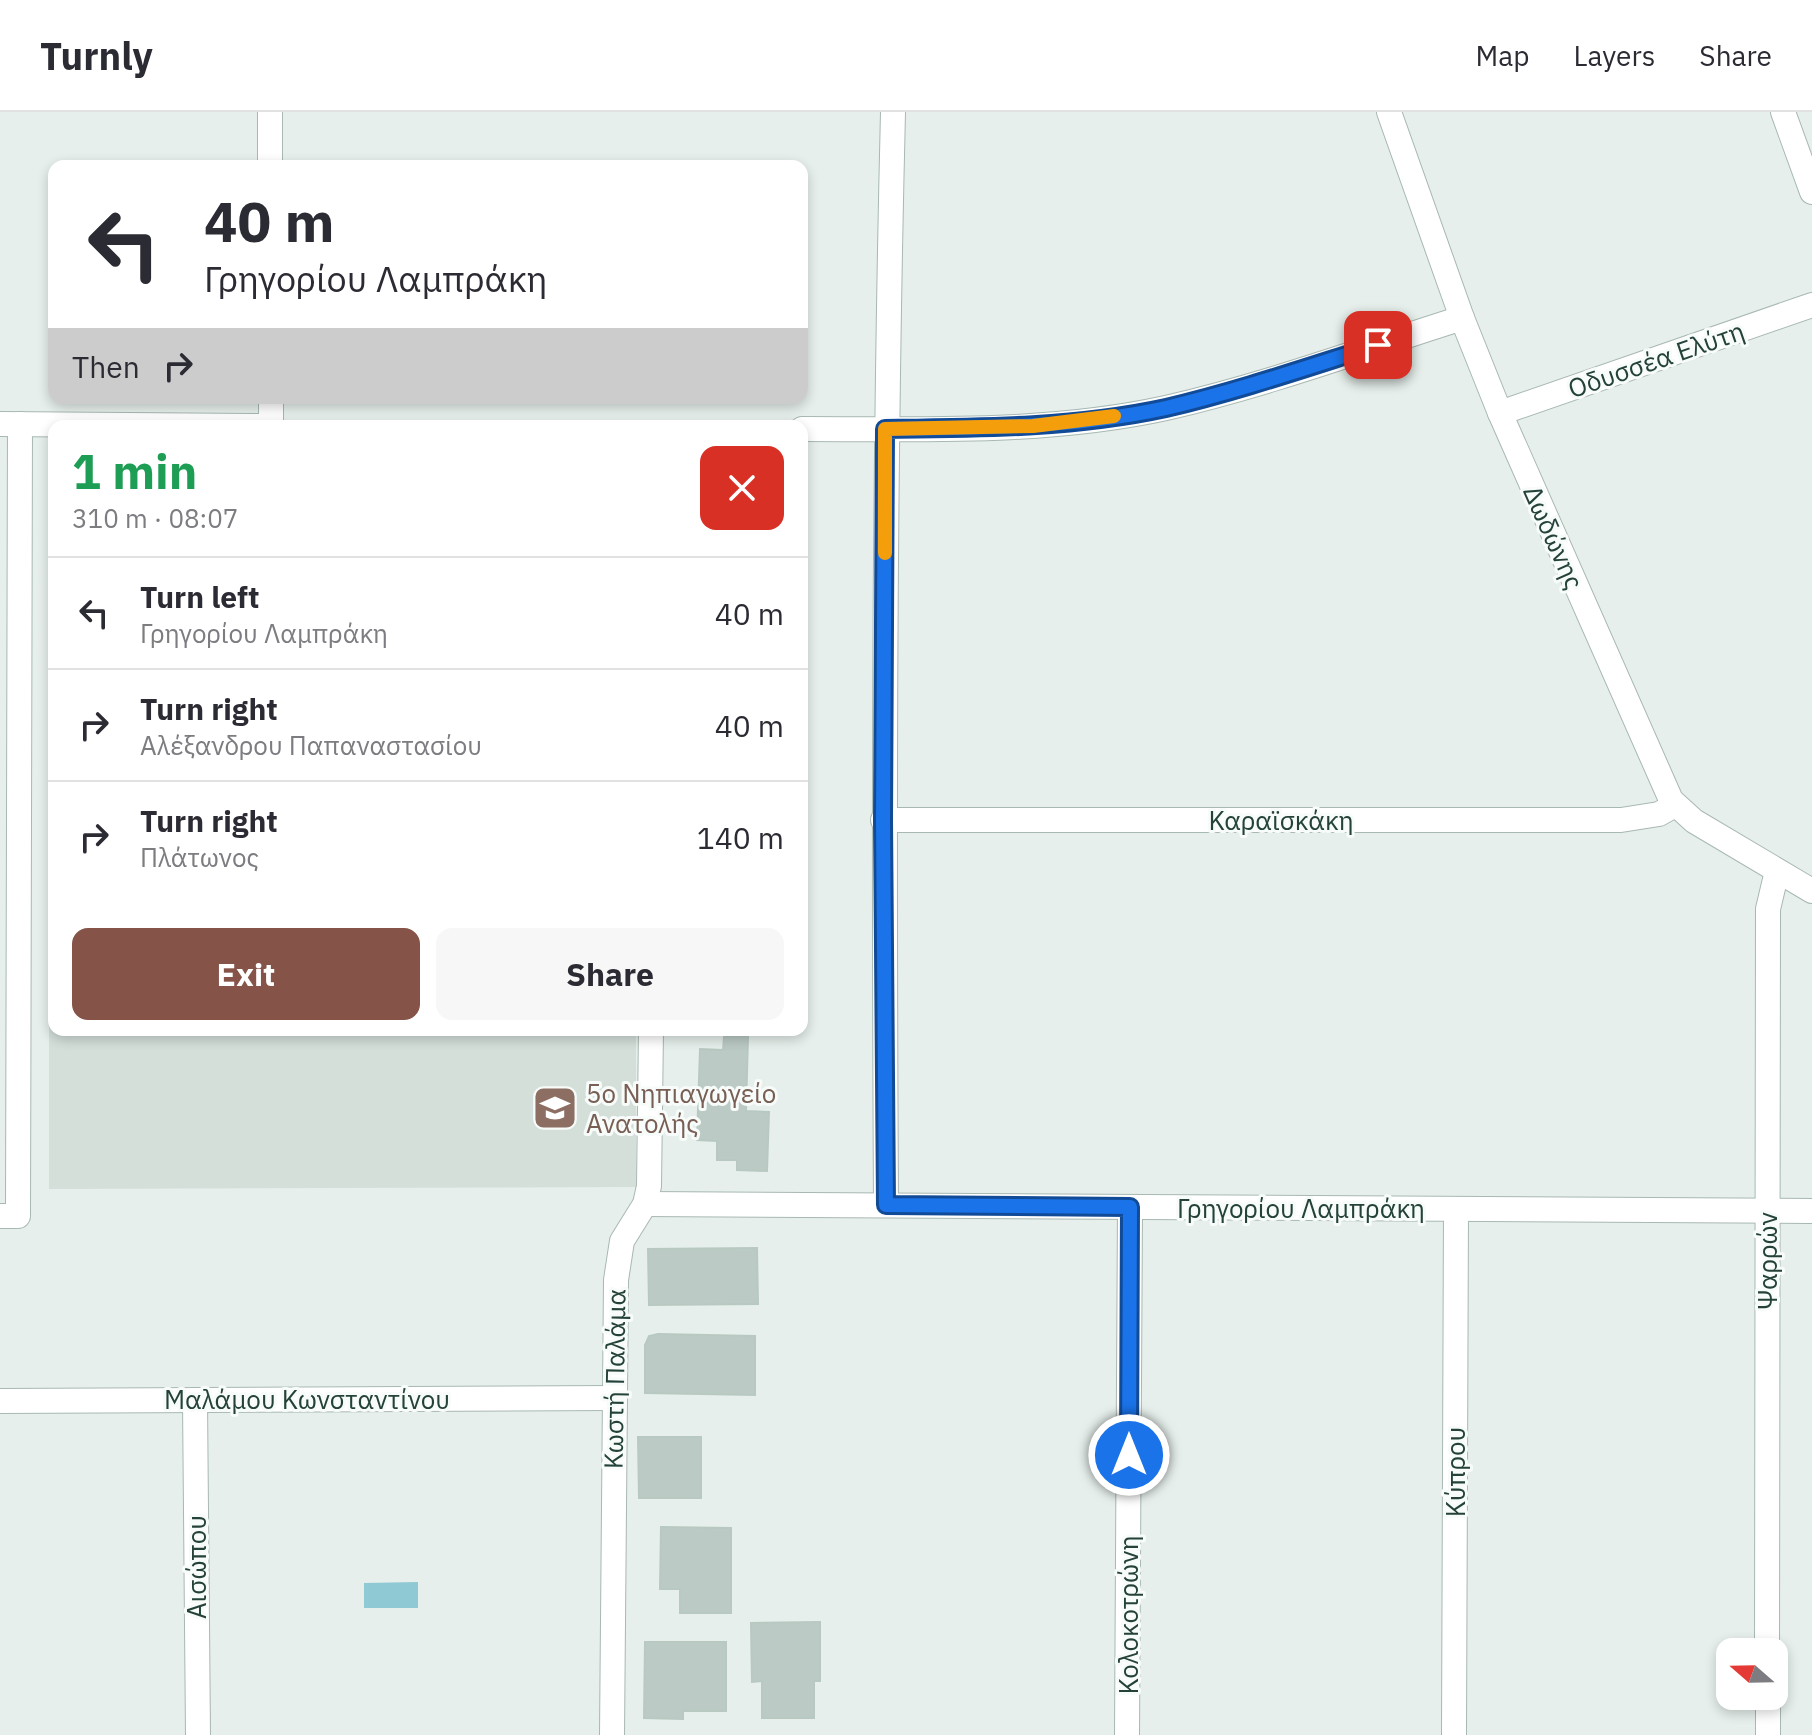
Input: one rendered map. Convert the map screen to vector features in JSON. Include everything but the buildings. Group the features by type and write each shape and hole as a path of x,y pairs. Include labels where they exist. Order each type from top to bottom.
{"street":[{"path":"270,112 270,160"},
{"path":"886,1205 883,820 885,429 893,112"},
{"name":"Δωδώνης","path":"1389,112 1462,318 1500,413 1664,786 1675,805 1694,821 1812,891"},
{"path":"1783,112 1812,192"},
{"name":"Οδυσσέα Ελύτη","path":"1500,413 1812,305"},
{"path":"808,429 1033,426 1164,408 1255,384 1462,318"},
{"path":"0,1216 18,1216 9,890 10,424 48,424"},
{"name":"Καραϊσκάκη","path":"883,820 1621,820 1649,817 1675,805"},
{"name":"Ψαρρών","path":"1767,1638 1768,909 1777,871"},
{"name":"Κωστή Παλάμα","path":"612,1735 613,1398 618,1254 622,1241 645,1204 650,1157 651,1036"},
{"name":"Γρηγορίου Λαμπράκη","path":"645,1204 1812,1211"},
{"name":"Κολοκοτρώνη","path":"1127,1735 1130,1207"},
{"name":"Κύπρου","path":"1454,1735 1456,1209"},
{"name":"Μαλάμου Κωνσταντίνου","path":"0,1401 613,1398"},
{"name":"Αισώπου","path":"195,1400 198,1735"},
{"path":"1768,1710 1768,1735"}],"shaded area":[{"path":"49,1036 636,1036 636,1187 49,1189"}],"water":[{"path":"418,1582 418,1608 364,1608 364,1583"}],"slow traffic":[{"path":"885,553 885,429 1033,426 1114,416"}],"place":[{"name":"5ο Νηπιαγωγείο Ανατολής","path":"555,1108"}],"route":[{"path":"1129,1455 1130,1207 886,1205 883,820 885,429 1033,426 1164,408 1255,384 1378,345"}]}
